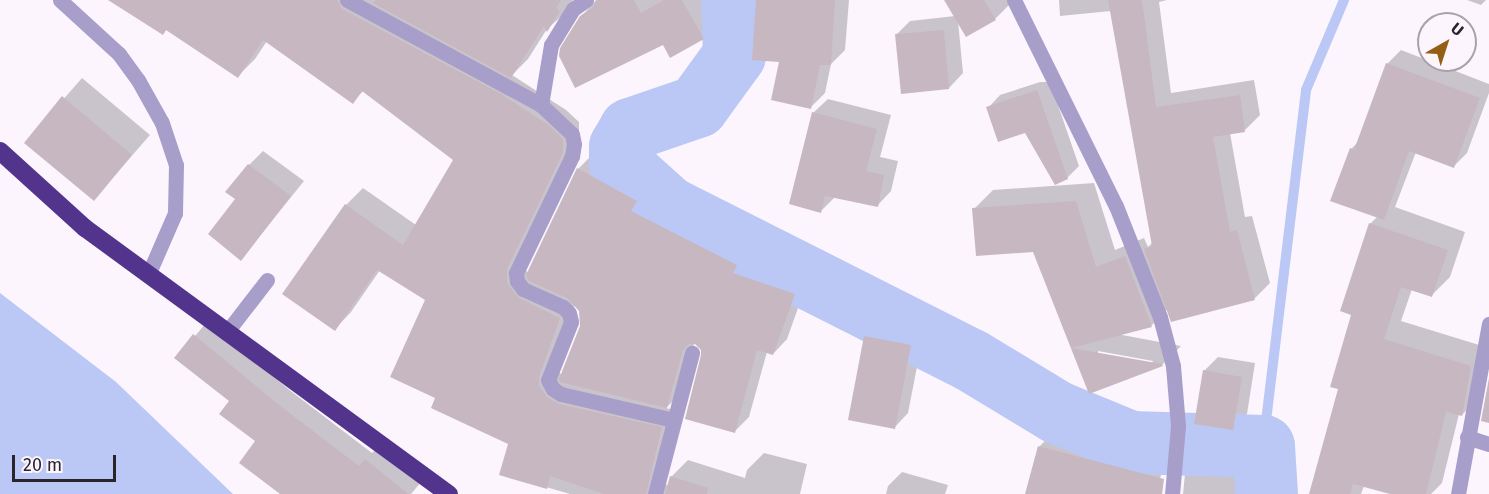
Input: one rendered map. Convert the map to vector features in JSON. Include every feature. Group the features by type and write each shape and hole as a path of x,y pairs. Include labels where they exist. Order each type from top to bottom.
{"highway":[{"path":"0,151 85,228 449,494"}],"street":[{"path":"60,0 119,54 138,80 162,123 176,165 175,213 148,275"},
{"path":"347,0 541,105 572,134 574,144 572,156 516,273 517,281 523,289 564,307 569,313 571,322 548,380 553,389 561,394 674,420"},
{"path":"541,105 551,45 573,9 586,0"},
{"path":"1014,0 1116,206 1160,316 1173,366 1178,426 1172,494"},
{"path":"226,333 267,280"},
{"path":"1458,494 1489,324"},
{"path":"655,494 692,353"},
{"path":"1467,437 1489,444"}],"water":[{"path":"0,293 116,382 233,494 0,494"}],"building":[{"path":"108,0 337,0 342,9 501,94 550,126 563,139 563,153 507,269 507,283 519,298 560,318 539,377 539,385 547,397 559,404 662,427 646,494 604,494 550,476 547,489 499,475 508,444 431,408 435,398 390,377 425,300 377,270 335,331 282,294 345,204 403,245 453,160 362,91 353,104 263,40 238,78 166,30 163,35"},
{"path":"376,0 561,0 556,8 560,11 547,32 544,26 511,78 373,3"},
{"path":"597,0 634,0 641,13 664,0 682,0 704,39 670,58 663,45 575,88 559,56 560,48 580,16 592,8"},
{"path":"756,0 835,0 831,65 820,65 811,109 771,100 779,62 752,60"},
{"path":"944,0 984,0 996,20 966,37"},
{"path":"1108,0 1142,0 1156,107 1240,95 1245,132 1213,137 1230,232 1237,230 1255,300 1171,322 1144,249 1152,246"},
{"path":"944,30 949,89 901,94 895,34"},
{"path":"1386,63 1480,98 1454,168 1409,151 1384,220 1330,201 1350,148 1354,150"},
{"path":"1037,90 1068,179 1055,185 1025,133 998,142 986,107"},
{"path":"62,96 132,155 94,201 24,143"},
{"path":"812,112 877,129 866,171 884,175 878,207 825,196 821,213 789,204"},
{"path":"248,164 291,196 241,261 208,234 235,199 225,192"},
{"path":"577,168 637,201 631,211 737,265 733,273 795,294 773,355 757,350 735,433 685,419 701,355 701,350 695,344 689,344 683,350 667,408 560,382 559,379 580,326 579,311 567,298 529,281 526,275"},
{"path":"1076,201 1096,267 1125,256 1152,327 1071,348 1163,366 1089,394 1033,252 976,256 972,208"},
{"path":"1369,223 1448,250 1432,297 1401,287 1384,339 1471,366 1462,416 1446,412 1426,494 1390,494 1353,484 1350,494 1309,494 1338,389 1330,387 1351,315 1340,311"},
{"path":"193,334 279,405 359,466 365,459 408,494 280,494 239,463 255,441 219,414 229,401 174,358"},
{"path":"864,336 911,345 895,429 848,420"},
{"path":"1203,370 1242,377 1233,430 1194,424"},
{"path":"1489,378 1489,423 1481,421"},
{"path":"1038,446 1164,479 1162,494 1025,494"},
{"path":"670,476 708,488 707,494 665,494"}],"waterway":[{"path":"732,0 734,55 697,106 630,129 620,146 620,164 668,207 971,360 1057,412 1130,442 1263,446 1266,494"},
{"path":"1263,446 1306,90 1344,0"}]}
